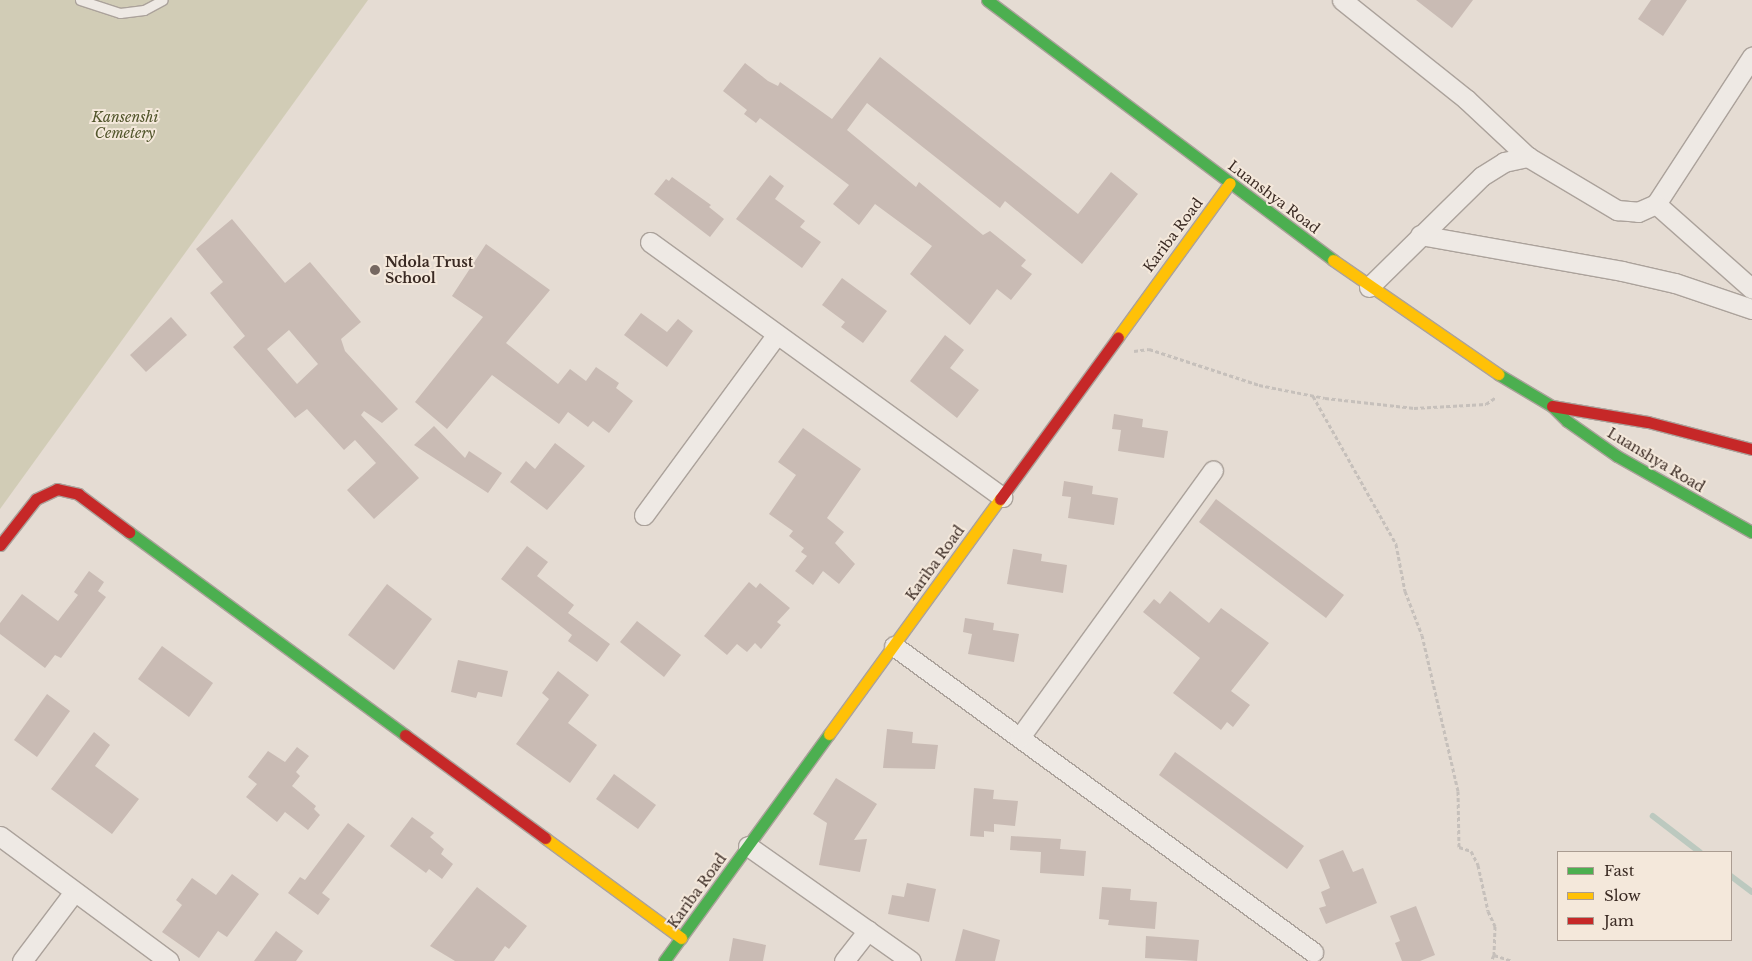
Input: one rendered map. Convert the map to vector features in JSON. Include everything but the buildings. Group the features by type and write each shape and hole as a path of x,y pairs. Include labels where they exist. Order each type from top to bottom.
{"main road":[{"name":"Luanshya Road","path":"987,0 1369,287 1514,386 1552,406 1648,422 1752,449"},
{"name":"Kariba Road","path":"664,961 1230,182"},
{"name":"Luanshya Road","path":"1552,406 1566,421 1617,456 1752,532"},
{"path":"0,545 36,499 57,489 78,494 681,938"}],"street":[{"path":"1342,0 1466,99 1528,157 1617,210 1638,212 1656,204 1752,57"},
{"path":"1369,287 1482,176 1504,162 1528,157"},
{"path":"1656,204 1752,289"},
{"path":"1420,235 1622,271 1675,283 1752,309"},
{"path":"650,242 1002,497"},
{"path":"644,515 776,335"},
{"path":"1020,736 1212,470"},
{"path":"894,646 1020,736 1313,952"},
{"path":"0,836 169,961"},
{"path":"748,846 911,961"},
{"path":"22,961 74,892"},
{"path":"844,961 868,930"}],"lane":[{"path":"80,0 120,13 144,10 163,0"}],"path":[{"path":"1131,352 1148,349 1259,386 1313,396 1414,408 1486,404 1514,386"},
{"path":"1313,396 1396,544 1405,591 1422,635 1458,791 1459,847 1471,852 1478,865 1488,911 1495,926 1494,955 1491,961"},
{"path":"1494,955 1512,961"}],"green space":[{"name":"Kansenshi Cemetery","path":"0,0 368,0 0,509"}],"waterway":[{"path":"1653,816 1699,851"},
{"path":"1732,877 1752,892"}],"traffic: fast":[{"path":"987,0 1333,260"},
{"path":"1498,374 1552,406 1567,421 1617,456 1752,532"},
{"path":"129,532 405,735"},
{"path":"664,961 829,734"}],"traffic: slow":[{"path":"1118,337 1230,183"},
{"path":"1333,260 1498,374"},
{"path":"829,734 1000,499"},
{"path":"545,838 681,938"}],"traffic: jam":[{"path":"1000,499 1118,337"},
{"path":"1552,406 1648,422 1752,449"},
{"path":"0,545 36,499 57,489 78,494 129,532"},
{"path":"405,735 545,838"}],"place":[{"name":"Ndola Trust School","path":"375,270"}]}
